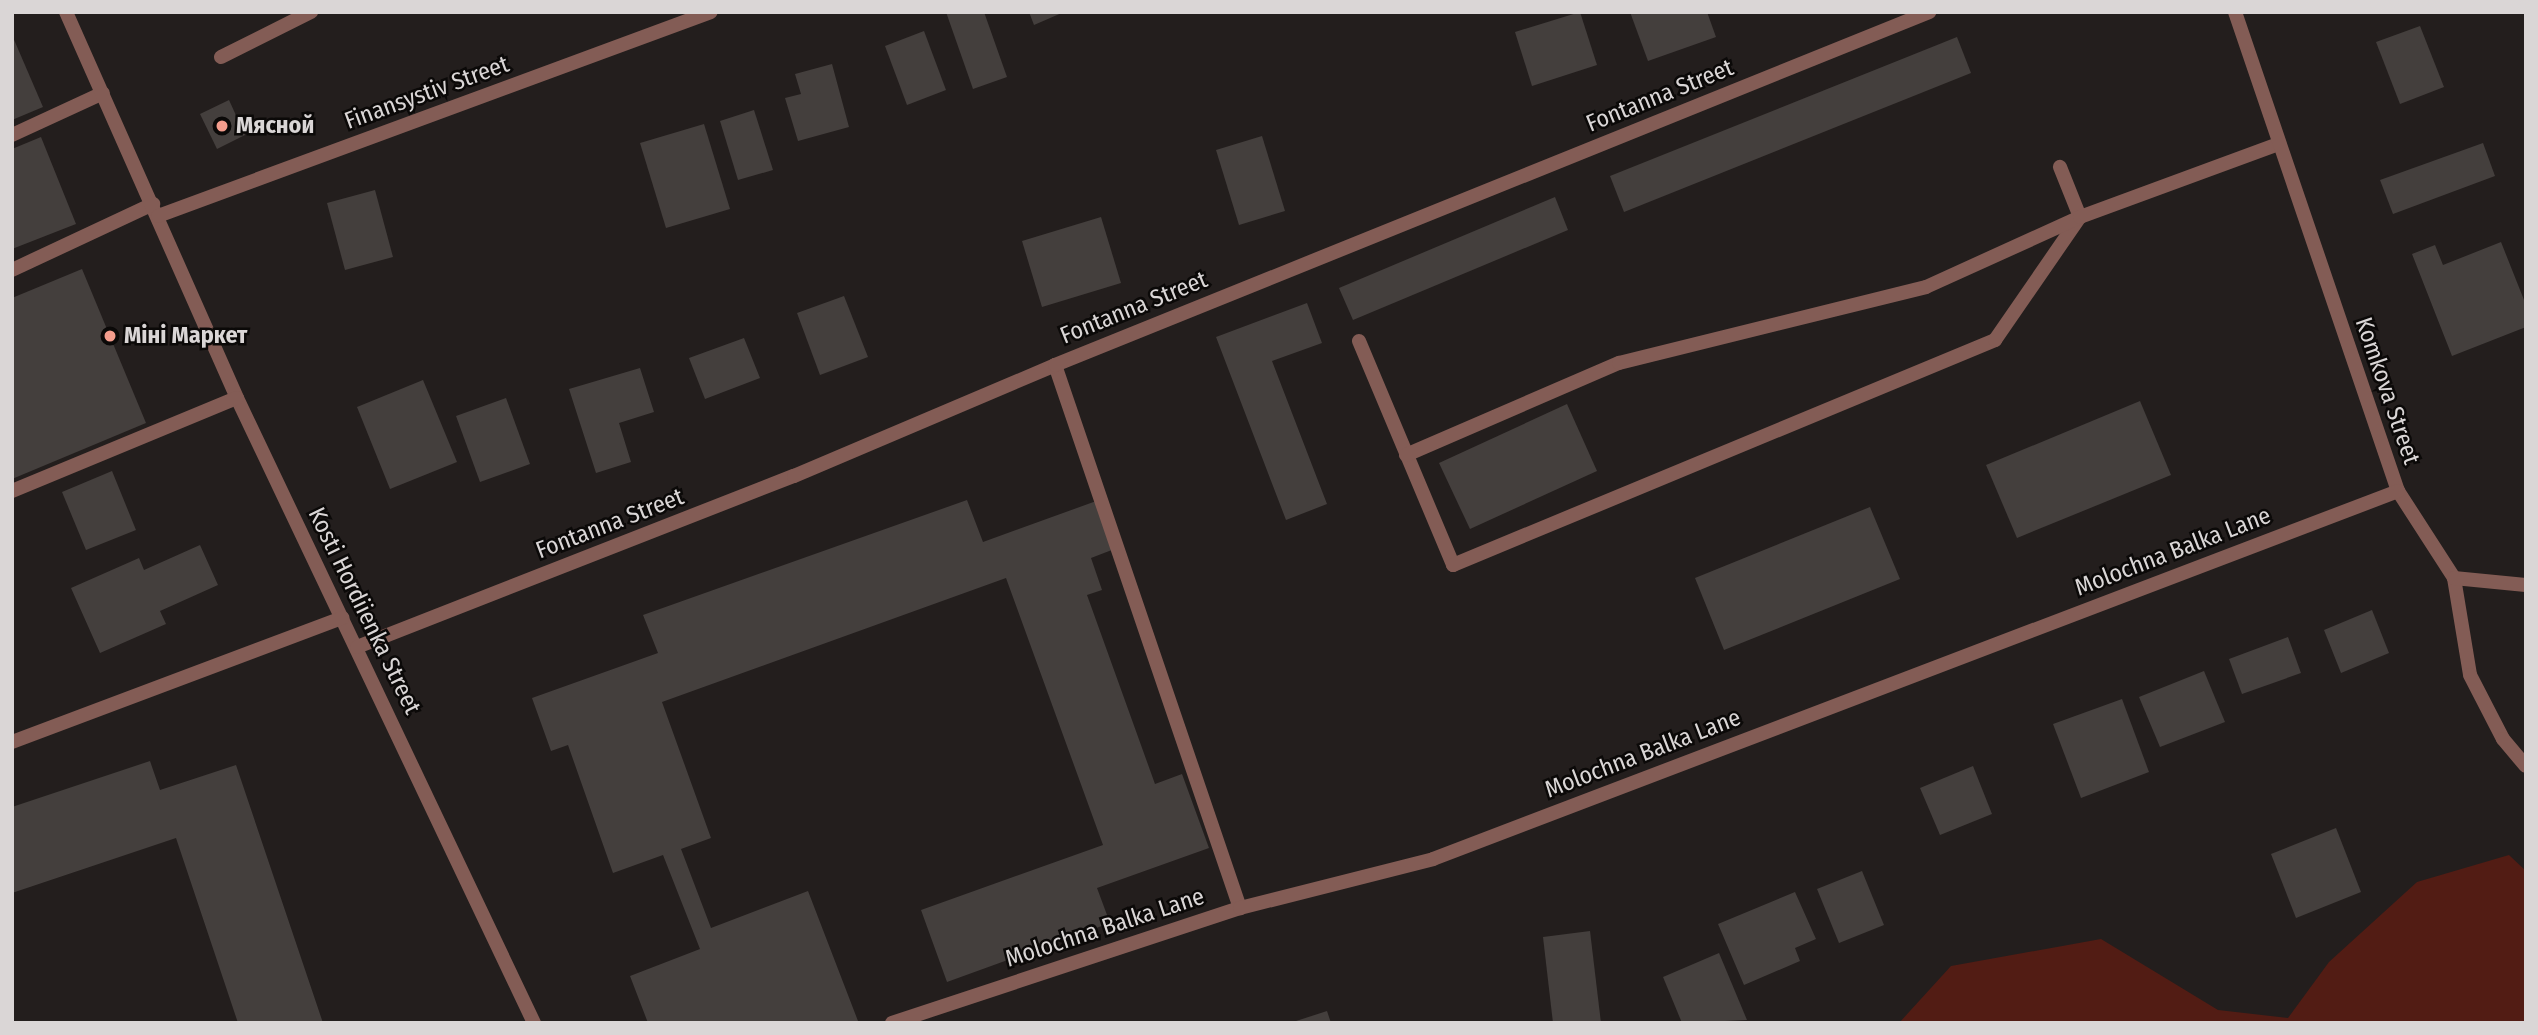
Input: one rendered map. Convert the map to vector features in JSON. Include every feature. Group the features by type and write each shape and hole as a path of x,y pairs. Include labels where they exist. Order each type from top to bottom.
{"street":[{"name":"Kosti Hordiienka Street","path":"66,12 237,398 534,1023"},
{"path":"221,57 311,12"},
{"name":"Finansystiv Street","path":"12,270 155,210 711,12"},
{"name":"Fontanna Street","path":"357,647 794,476 1055,365 1928,12"},
{"name":"Komkova Street","path":"2235,12 2398,491 2454,578 2470,675 2502,739 2526,766"},
{"path":"12,135 103,93"},
{"path":"1406,455 1619,363 1926,287 2080,217 2278,144"},
{"path":"2060,167 2080,217"},
{"path":"1359,341 1452,565 1995,340 2080,217"},
{"path":"1055,365 1240,908"},
{"path":"12,491 237,398"},
{"name":"Molochna Balka Lane","path":"892,1023 1240,908 1433,859 2398,491"},
{"path":"2454,578 2526,584"},
{"path":"12,743 342,618"}],"shaded area":[{"path":"2509,855 2526,871 2526,1023 1899,1023 1951,966 2101,939 2218,1010 2288,1018 2329,962 2417,882"}],"building":[{"path":"946,12 984,12 1007,77 973,89"},
{"path":"1029,12 1064,12 1034,25"},
{"path":"1580,12 1597,65 1532,86 1515,32"},
{"path":"1630,12 1707,12 1716,37 1648,61"},
{"path":"2420,26 2444,87 2400,104 2376,42"},
{"path":"924,31 946,90 907,105 885,46"},
{"path":"12,35 43,107 12,120"},
{"path":"1957,37 1971,73 1624,212 1610,176"},
{"path":"832,64 849,127 798,141 785,98 801,94 795,74"},
{"path":"229,100 245,135 217,149 200,114"},
{"path":"754,110 773,170 738,180 720,121"},
{"path":"704,124 730,209 666,228 640,143"},
{"path":"1262,136 1285,211 1239,225 1216,150"},
{"path":"41,137 76,224 12,249 12,149"},
{"path":"2483,143 2495,176 2393,214 2380,180"},
{"path":"375,190 393,257 345,270 327,203"},
{"path":"1555,197 1568,230 1353,320 1339,288"},
{"path":"1101,217 1121,283 1042,307 1022,241"},
{"path":"2501,242 2526,305 2526,327 2452,356 2412,254 2435,245 2443,265"},
{"path":"82,269 146,423 12,479 12,298"},
{"path":"844,296 868,357 820,375 797,313"},
{"path":"1307,303 1322,343 1272,361 1327,504 1286,520 1216,337"},
{"path":"744,338 760,378 705,399 689,358"},
{"path":"640,368 654,412 619,423 631,462 596,473 569,389"},
{"path":"423,380 457,462 390,489 357,407"},
{"path":"506,398 530,464 480,482 456,416"},
{"path":"2140,401 2171,475 2017,538 1986,465"},
{"path":"1567,404 1597,471 1470,529 1439,463"},
{"path":"112,471 136,530 86,550 62,492"},
{"path":"967,500 983,542 1099,500 1117,548 1091,558 1102,590 1087,595 1155,784 1182,774 1209,848 1097,888 1110,923 947,982 921,910 1103,845 1006,578 662,702 711,838 681,849 711,928 808,891 858,1021 648,1023 630,976 700,949 663,855 613,873 568,745 551,751 532,698 658,653 643,615"},
{"path":"1870,507 1900,579 1724,650 1695,578"},
{"path":"200,545 218,585 160,611 166,624 100,653 71,588 139,558 144,570"},
{"path":"2372,610 2389,653 2341,673 2324,630"},
{"path":"2288,637 2301,673 2242,694 2229,659"},
{"path":"2204,671 2225,722 2160,747 2139,697"},
{"path":"2122,699 2149,772 2081,798 2053,724"},
{"path":"150,761 160,790 236,765 323,1023 238,1023 176,838 12,893 12,807"},
{"path":"1973,766 1992,814 1940,835 1920,788"},
{"path":"2336,828 2361,892 2296,918 2271,854"},
{"path":"1862,871 1884,925 1839,943 1817,889"},
{"path":"1795,892 1816,939 1795,948 1800,961 1744,985 1718,924"},
{"path":"1590,931 1601,1023 1553,1023 1543,937"},
{"path":"1719,953 1747,1020 1682,1023 1663,977"},
{"path":"1327,1011 1331,1023 1293,1023 1293,1022"}],"place":[{"name":"Мясной","path":"222,126"},
{"name":"Міні Маркет","path":"110,336"}]}
